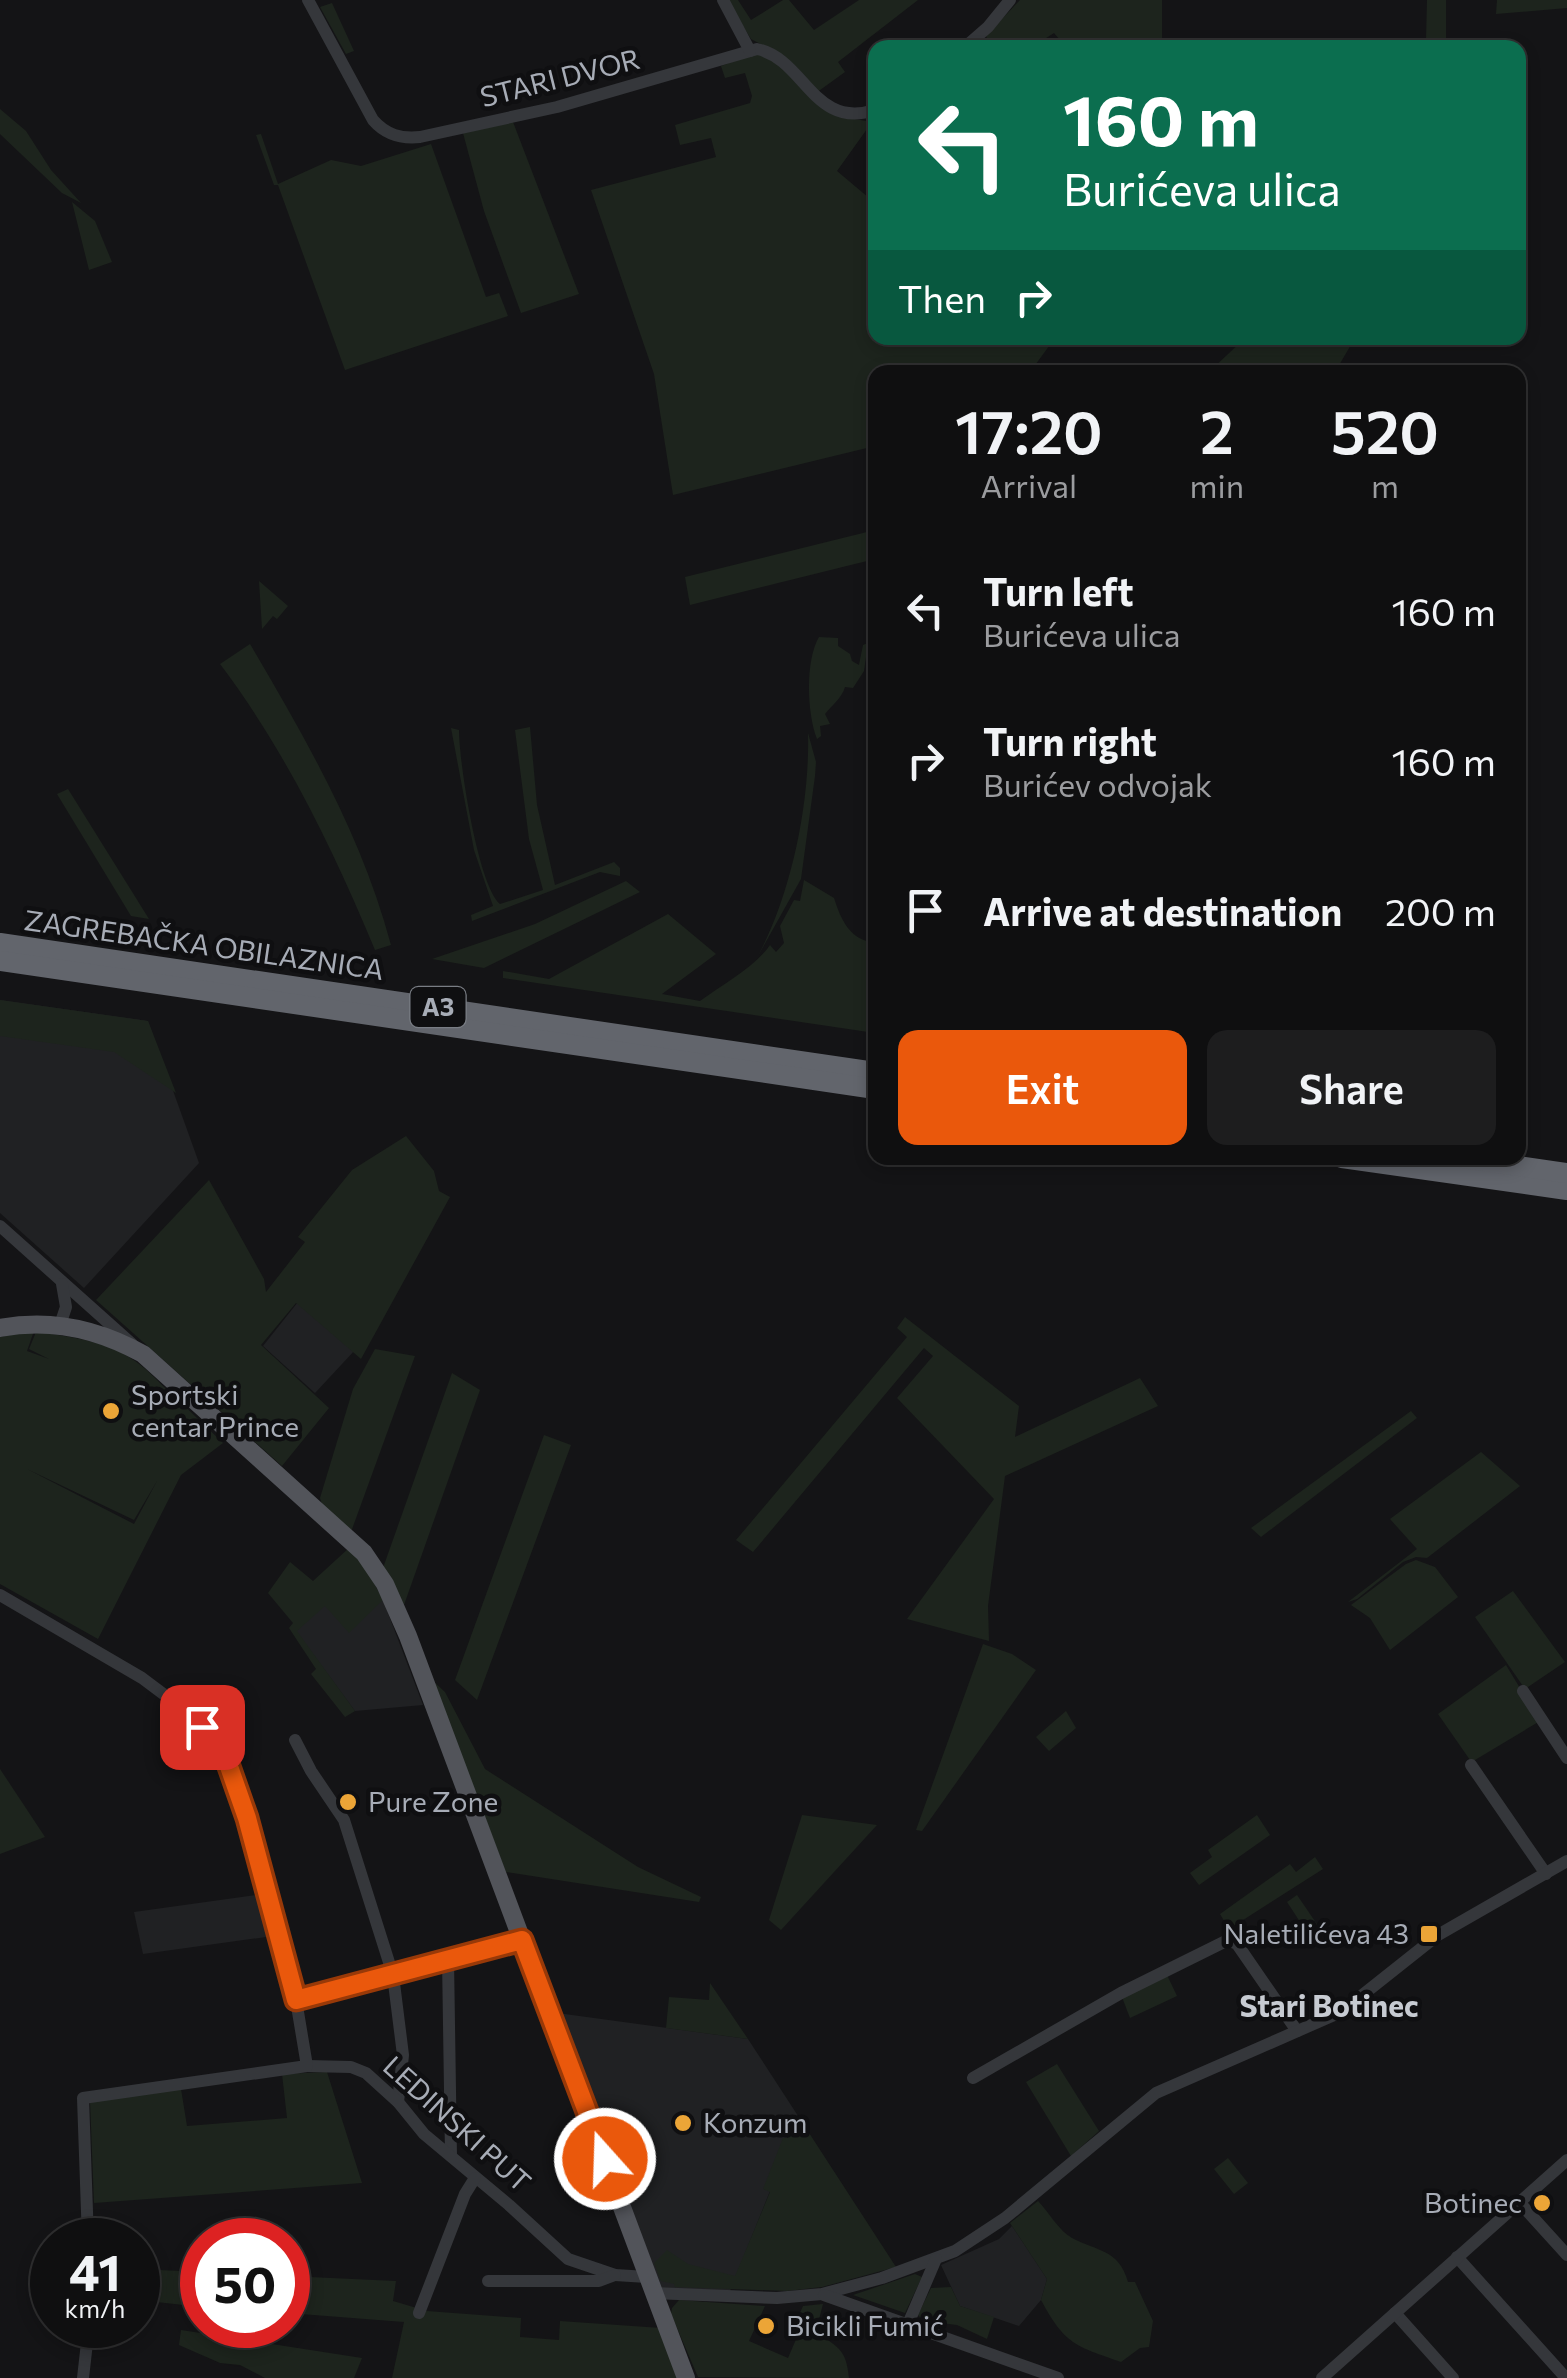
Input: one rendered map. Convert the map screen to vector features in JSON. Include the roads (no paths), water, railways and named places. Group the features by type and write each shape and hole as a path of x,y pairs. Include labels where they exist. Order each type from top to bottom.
{"highway":[{"name":"ZAGREBAČKA OBILAZNICA","path":"0,943 868,1071"},
{"name":"ZAGREBAČKA OBILAZNICA","path":"0,961 868,1088"},
{"path":"1391,1165 1567,1190"},
{"path":"1512,1165 1567,1173"}],"main road":[{"path":"0,1328 60,1325 91,1331 143,1354 340,1530 376,1568 408,1636 686,2378"}],"street":[{"name":"STARI DVOR","path":"308,0 373,120 389,134 403,138 420,138 561,106 750,51"},
{"path":"724,0 750,51 773,54 814,96 834,109 856,114 868,111"},
{"path":"973,40 1010,0"},
{"path":"0,1226 143,1354"},
{"path":"60,1280 66,1307 60,1325"},
{"path":"0,1596 106,1655 155,1688 202,1727 226,1758 247,1818 296,2000 307,2066"},
{"path":"1523,1692 1567,1758"},
{"path":"295,1740 311,1772 344,1820 392,1975 403,2056 398,2102"},
{"path":"1471,1765 1546,1874"},
{"path":"822,2294 936,2259 980,2237 1156,2093 1341,2012 1438,1934 1567,1861"},
{"path":"296,2000 522,1940"},
{"path":"973,2078 1121,1994 1228,1940 1238,1944 1296,2031"},
{"path":"448,1958 451,2156"},
{"name":"LEDINSKI PUT","path":"87,2218 83,2098 307,2066 351,2067 366,2072 424,2134 568,2259 650,2285 772,2298 822,2294"},
{"path":"1332,2375 1395,2313 1567,2160"},
{"path":"419,2313 476,2178"},
{"path":"1520,2202 1567,2255"},
{"path":"1457,2257 1566,2378"},
{"path":"908,2324 936,2259"},
{"name":"LEDINSKI PUT","path":"488,2281 599,2281 615,2275"},
{"path":"822,2294 1058,2378"},
{"path":"1395,2313 1453,2378"},
{"path":"84,2378 87,2348"}],"place":[{"name":"Sportski centar Prince","path":"111,1411"},
{"name":"Pure Zone","path":"348,1802"},
{"name":"Naletilićeva 43","path":"1429,1934"},
{"name":"Konzum","path":"683,2123"},
{"name":"Botinec","path":"1542,2203"},
{"name":"Bicikli Fumić","path":"766,2326"}],"district":[{"name":"Stari Botinec","path":"1329,2007"}]}
